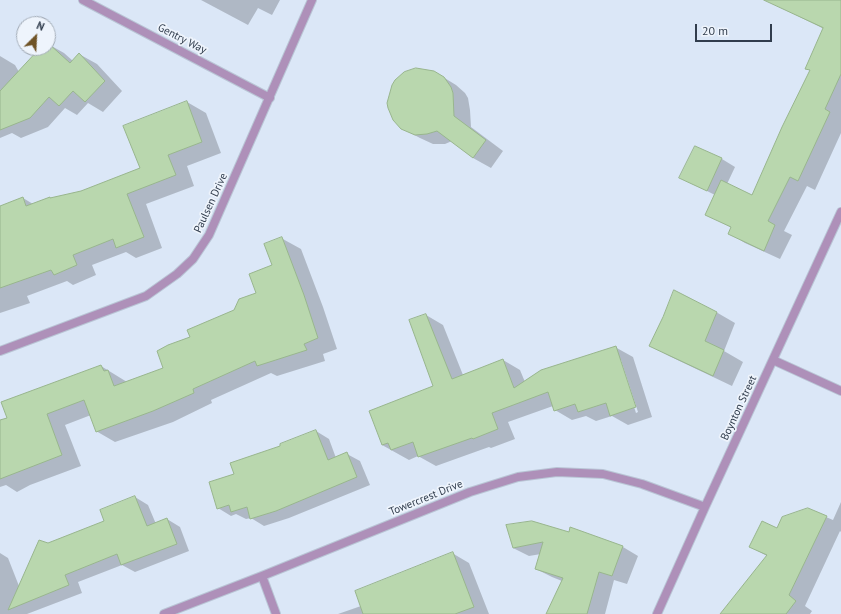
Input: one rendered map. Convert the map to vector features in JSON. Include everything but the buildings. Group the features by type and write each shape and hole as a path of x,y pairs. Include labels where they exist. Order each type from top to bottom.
{"street":[{"name":"Gentry Way","path":"83,0 270,98"},
{"name":"Paulsen Drive","path":"0,351 146,296 178,274 193,259 209,235 312,0"},
{"name":"Boynton Street","path":"657,614 841,212"},
{"path":"773,360 841,391"},
{"name":"Towercrest Drive","path":"164,614 470,492 518,477 557,472 603,474 642,484 705,507"},
{"path":"262,576 276,614"}]}
